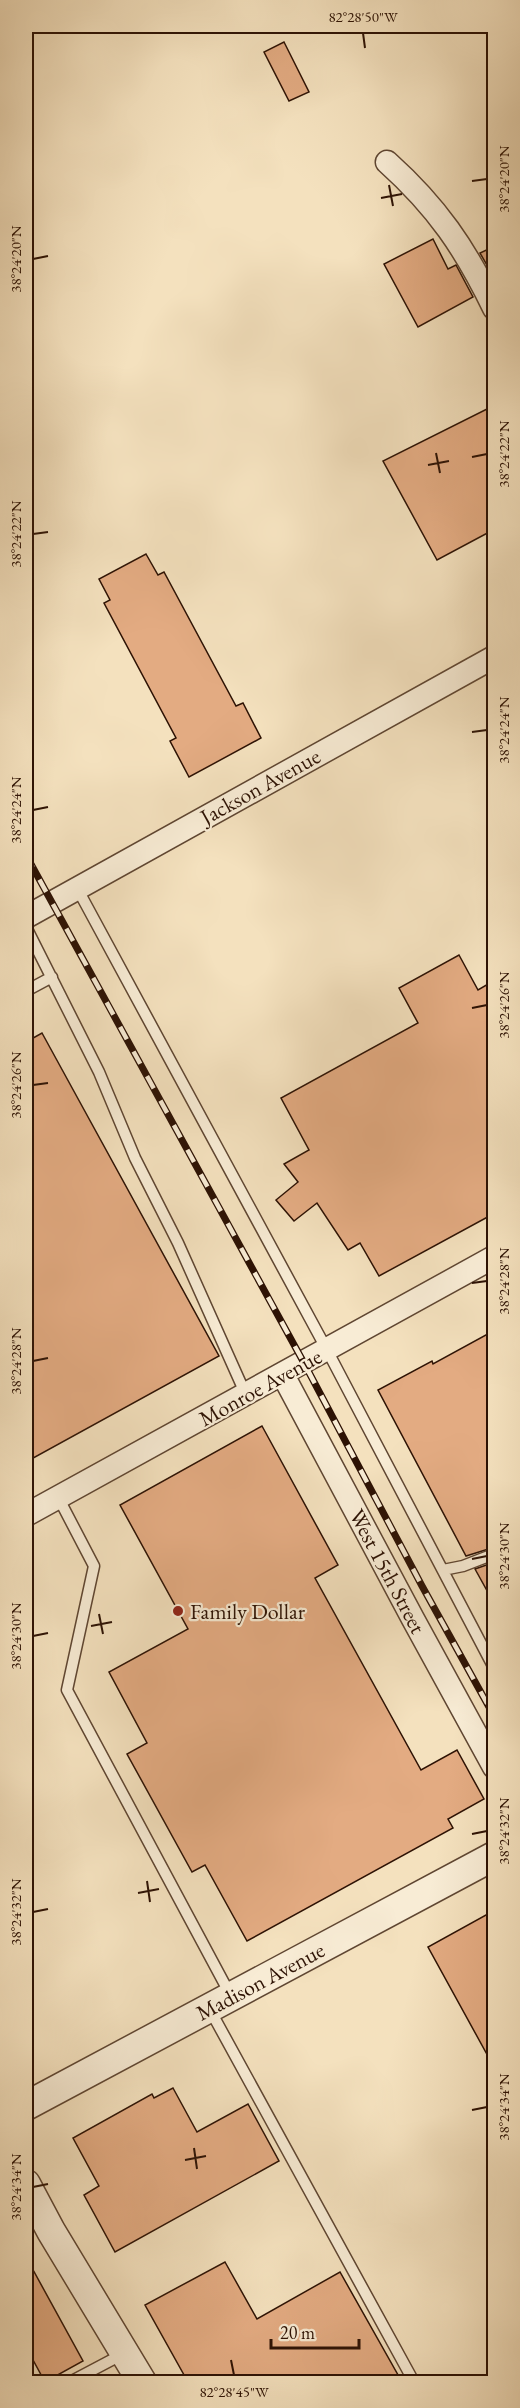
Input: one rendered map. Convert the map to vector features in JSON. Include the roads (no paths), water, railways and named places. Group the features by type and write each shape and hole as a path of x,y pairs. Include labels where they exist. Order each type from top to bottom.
{"street":[{"path":"387,162 420,193 446,223 495,308"},
{"name":"Jackson Avenue","path":"26,917 495,657"},
{"name":"Monroe Avenue","path":"26,1515 495,1257"},
{"name":"West 15th Street","path":"282,1375 412,1619 495,1767"},
{"name":"Madison Avenue","path":"26,2106 495,1856"},
{"path":"26,2184 51,2231 142,2382"}],"lane":[{"path":"77,888 327,1350 495,1668"},
{"path":"26,927 99,1071 135,1158 178,1243 246,1395"},
{"path":"26,991 52,977"},
{"path":"58,1497 94,1566 67,1690 220,2002 414,2382"},
{"path":"443,1570 463,1566 495,1554"},
{"path":"70,2382 126,2353"}],"railway":[{"path":"26,855 494,1716"}],"place":[{"name":"Family Dollar","path":"178,1611"}]}
